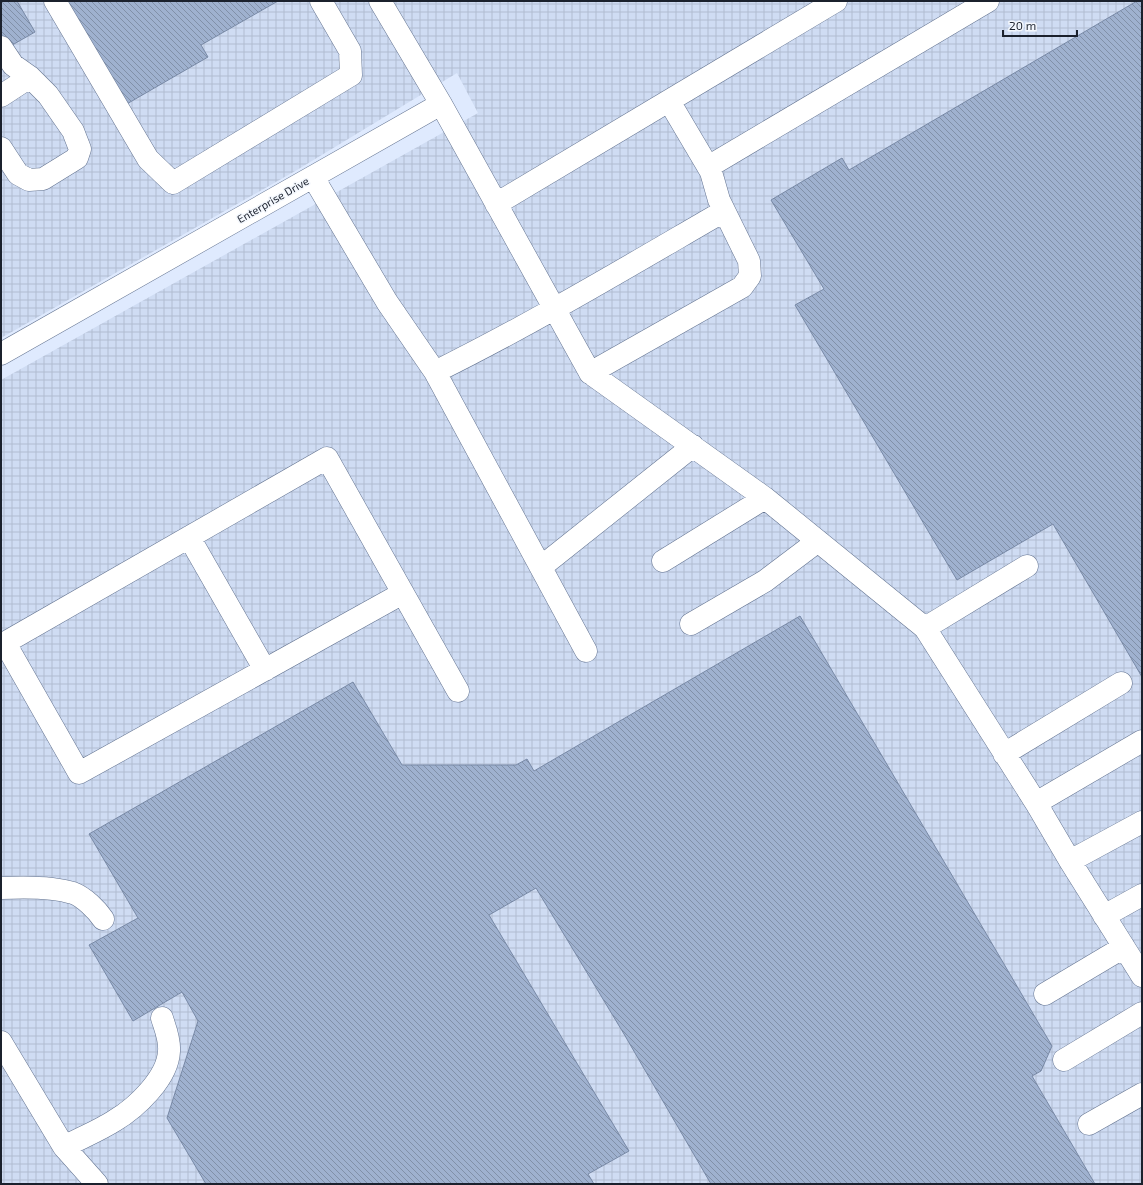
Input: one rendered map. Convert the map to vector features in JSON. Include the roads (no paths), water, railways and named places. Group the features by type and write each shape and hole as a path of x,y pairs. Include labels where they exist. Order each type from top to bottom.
{"street":[{"path":"55,1 148,159 173,183 351,75 350,51 321,1"},
{"path":"380,1 440,104 590,373 765,498 925,628 1036,803 1070,861 1142,976"},
{"path":"496,204 836,1"},
{"path":"708,167 988,1"},
{"path":"1,47 13,65 48,95 73,131 80,149 77,158 43,179 29,180 18,174 1,148"},
{"path":"1,96 30,78"},
{"path":"590,373 742,287 750,276 749,261 719,200 711,172 669,101"},
{"name":"Enterprise Drive","path":"1,354 440,104"},
{"path":"313,177 387,302 435,372 586,651"},
{"path":"435,372 468,356 724,211"},
{"path":"540,567 693,446"},
{"path":"403,593 79,773 3,644 327,458 403,593 458,691"},
{"path":"663,561 765,498"},
{"path":"189,537 265,670"},
{"path":"691,624 765,581 818,541"},
{"path":"925,628 1027,566"},
{"path":"1004,754 1121,683"},
{"path":"1036,803 1142,741"},
{"path":"1070,861 1142,822"},
{"path":"1,888 49,889 74,893 88,902 103,919"},
{"path":"1104,916 1142,895"},
{"path":"1046,994 1124,947"},
{"path":"1064,1060 1142,1013"},
{"path":"64,1146 114,1121 136,1104 153,1086 166,1066 169,1050 167,1033 162,1018"},
{"path":"1,1042 64,1146 97,1184"},
{"path":"1089,1124 1142,1094"}]}
